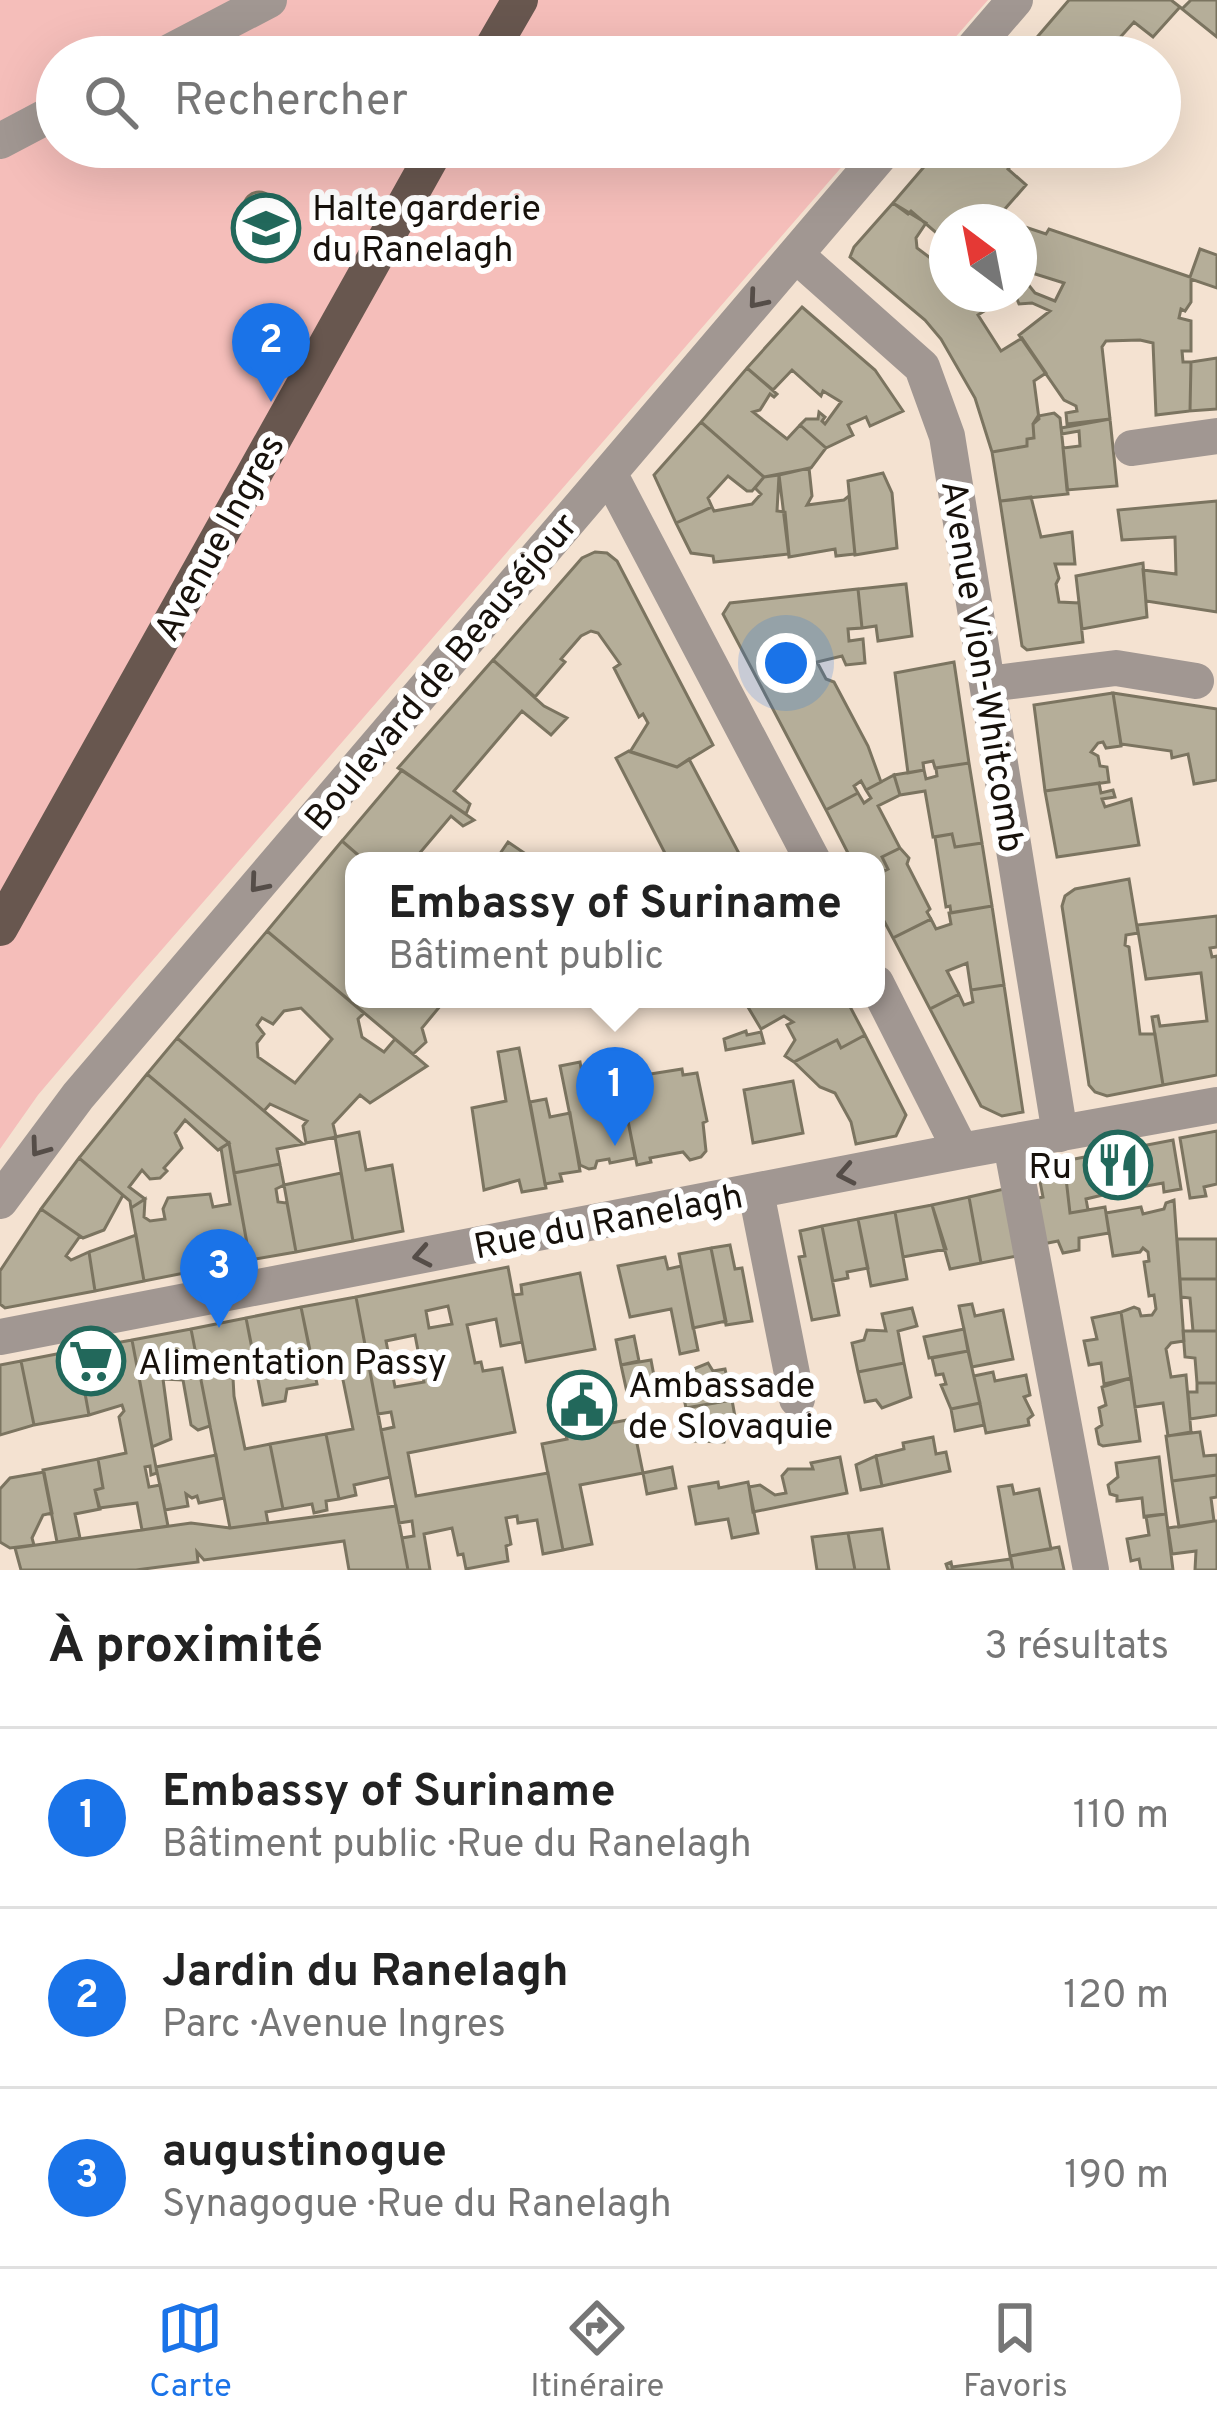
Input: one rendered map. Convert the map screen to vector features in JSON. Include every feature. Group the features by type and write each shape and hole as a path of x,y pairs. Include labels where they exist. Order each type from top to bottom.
{"main road":[{"path":"500,36 520,0"},
{"name":"Avenue Ingres","path":"0,928 425,168"}],"street":[{"path":"200,36 268,0"},
{"path":"984,36 1016,0"},
{"path":"0,141 36,122"},
{"name":"Boulevard de Beauséjour","path":"0,1201 78,1096 869,168"},
{"name":"Avenue Vion-Whitcomb","path":"796,254 922,367 947,436 1060,1134"},
{"path":"1132,448 1217,436"},
{"path":"609,473 808,852"},
{"path":"988,684 1116,668 1196,681"},
{"path":"885,1001 961,1150"},
{"name":"Rue du Ranelagh","path":"0,1337 961,1150 1217,1105"},
{"path":"1011,1144 1090,1570"},
{"path":"756,1192 797,1399"}],"shaded area":[{"path":"0,0 988,0 956,36 36,36 36,168 841,168 132,984 38,1095 0,1149"}],"building":[{"path":"1069,0 1171,0 1180,7 1154,36 1134,22 1121,36 1038,36"},
{"path":"1191,0 1217,0 1217,37 1182,9"},
{"path":"923,168 1009,168 1026,185 1009,204 929,204 929,226 911,211 908,214 893,203"},
{"path":"259,192 270,196 274,207 270,218 259,222 248,218 244,207 248,196"},
{"path":"893,203 926,223 916,238 917,248 929,257 929,312 983,312 978,315 1001,351 1022,338 1046,373 1034,381 1039,419 1027,446 992,452 975,398 941,339 850,257"},
{"path":"1049,229 1190,277 1200,249 1217,255 1217,288 1191,279 1191,302 1185,311 1181,309 1179,318 1191,321 1191,351 1182,351 1183,362 1191,362 1190,411 1156,415 1153,343 1106,341 1102,347 1110,419 1067,424 1066,413 1077,411 1076,406 1064,400 1019,335 1050,311 1037,305 1037,294 1055,301 1064,283 1037,275 1037,231 1046,234"},
{"path":"802,307 875,370 903,411 870,426 866,417 848,425 853,435 826,448 800,425 806,419 818,419 819,412 825,424 841,402 823,391 821,396 792,370 773,390 747,368"},
{"path":"1217,358 1217,409 1190,411 1191,362"},
{"path":"747,368 777,394 770,394 760,410 753,412 787,439 800,425 826,448 811,468 764,477 701,422"},
{"path":"1054,413 1060,418 1068,494 1000,501 992,452 1027,446 1027,439 1034,438 1038,416"},
{"path":"1110,419 1117,486 1067,490 1063,448 1080,446 1079,431 1062,434 1061,428"},
{"path":"701,422 764,477 747,491 728,476 708,498 712,507 676,523 654,475"},
{"path":"809,468 812,496 807,505 849,496 855,554 836,556 835,549 789,557 779,475"},
{"path":"883,473 892,493 897,548 855,555 848,481"},
{"path":"779,475 777,511 785,512 789,554 714,562 713,556 691,553 676,523 712,507 714,511 752,504 761,494 755,488 764,477"},
{"path":"1031,497 1041,537 1072,532 1075,564 1055,564 1056,584 1059,602 1079,603 1083,642 1027,650 1022,646 1000,501"},
{"path":"1217,501 1217,612 1146,601 1143,570 1176,574 1175,537 1122,540 1118,510"},
{"path":"607,553 617,561 713,745 677,767 630,752 648,723 643,714 639,717 614,668 620,664 598,633 581,636 535,697 493,660 582,558"},
{"path":"1143,563 1147,617 1082,629 1076,576"},
{"path":"906,584 912,636 878,641 876,626 862,628 858,589"},
{"path":"858,589 862,628 848,629 849,641 863,639 865,663 846,665 842,656 817,662 826,679 834,682 881,782 866,790 861,781 854,786 858,793 826,810 723,614 730,603"},
{"path":"493,660 544,706 567,718 551,735 522,711 454,791 470,804 466,814 398,768"},
{"path":"954,662 969,763 935,768 933,761 923,763 924,770 908,773 895,673"},
{"path":"1113,693 1121,746 1106,748 1098,743 1091,752 1098,756 1100,766 1107,767 1109,782 1045,791 1034,705"},
{"path":"1113,693 1217,709 1217,780 1194,784 1188,754 1172,758 1171,751 1121,744"},
{"path":"629,751 677,767 689,759 738,852 664,852 616,758"},
{"path":"969,763 982,843 955,847 952,834 933,837 925,791 900,795 894,775 924,770 926,779 937,776 936,768"},
{"path":"402,770 474,820 463,826 451,816 421,852 355,852 342,841"},
{"path":"894,775 900,795 878,806 900,848 885,856 847,852 826,810 858,793 864,803 871,798 866,790"},
{"path":"1099,783 1101,793 1113,790 1115,797 1102,799 1105,807 1131,799 1139,845 1057,857 1045,791"},
{"path":"952,834 955,847 982,843 992,906 951,913 950,906 946,907 935,837"},
{"path":"342,841 355,852 345,852 345,997 267,931"},
{"path":"508,842 523,852 501,852"},
{"path":"900,848 909,858 907,864 931,919 893,938 885,923 885,856"},
{"path":"1129,879 1138,933 1126,935 1125,945 1129,947 1140,1034 1155,1034 1163,1085 1107,1096 1089,1085 1062,906 1065,896 1075,889"},
{"path":"992,906 1004,985 971,990 967,963 947,971 959,994 930,1009 893,938 931,919 936,929 951,924 949,913"},
{"path":"1217,916 1217,947 1210,948 1212,957 1217,956 1217,1075 1163,1085 1152,1017 1158,1016 1160,1026 1207,1021 1201,973 1146,979 1137,925"},
{"path":"267,931 345,997 345,1008 364,1013 358,1019 362,1037 384,1052 395,1039 427,1066 370,1103 360,1095 333,1124 336,1137 306,1143 303,1126 307,1121 270,1104 264,1111 177,1038","holes":["301,1008 332,1039 295,1083 258,1057 257,1043 264,1034 257,1025 262,1018 273,1024 284,1011"]},
{"path":"1004,985 1023,1112 1002,1116 981,1106 930,1009 959,994 964,1005 973,1002 971,990"},
{"path":"358,1008 439,1008 422,1028 426,1042 413,1054"},
{"path":"749,1008 851,1008 865,1035 841,1048 837,1040 794,1062 785,1056 795,1040 787,1025 793,1022 784,1016 761,1029"},
{"path":"746,1031 747,1035 761,1032 764,1043 726,1050 724,1039"},
{"path":"865,1035 906,1115 896,1136 856,1144 851,1122 835,1093 820,1087 794,1062 837,1040 841,1048"},
{"path":"177,1038 303,1144 277,1149 280,1164 234,1173 229,1143 147,1074"},
{"path":"519,1048 546,1188 522,1192 519,1180 484,1190 472,1108 506,1101 498,1052"},
{"path":"580,1062 583,1080 599,1077 604,1104 624,1100 635,1158 597,1161 589,1169 580,1165 560,1066"},
{"path":"682,1069 683,1075 697,1073 707,1121 703,1123 706,1151 690,1160 683,1152 637,1165 627,1116 636,1113 632,1085 645,1083 644,1075"},
{"path":"147,1074 229,1143 218,1150 185,1120 175,1133 182,1148 164,1168 167,1171 150,1179 142,1170 129,1187 145,1199 131,1208 130,1201 79,1158"},
{"path":"793,1081 803,1133 753,1143 744,1090"},
{"path":"546,1099 550,1117 570,1113 580,1171 560,1174 562,1181 545,1184 530,1102"},
{"path":"1217,1131 1217,1184 1204,1187 1206,1196 1190,1198 1180,1138"},
{"path":"359,1132 366,1170 392,1165 403,1231 353,1241 335,1137"},
{"path":"1173,1140 1181,1189 1164,1192 1163,1183 1124,1190 1086,1199 1088,1210 1070,1213 1064,1161"},
{"path":"229,1143 250,1260 144,1281 131,1208 145,1199 144,1217 150,1221 165,1219 168,1198 210,1194 213,1207 230,1204 221,1148"},
{"path":"79,1158 123,1195 104,1230 83,1238 41,1209"},
{"path":"1064,1161 1070,1213 1105,1207 1109,1233 1079,1238 1079,1250 1063,1253 1058,1241 1043,1244 1034,1199 1043,1197 1037,1166"},
{"path":"280,1164 284,1185 276,1189 278,1202 287,1203 296,1252 250,1260 234,1173"},
{"path":"341,1173 353,1241 296,1252 284,1185"},
{"path":"1004,1189 1017,1256 981,1263 969,1197"},
{"path":"969,1197 981,1263 950,1269 932,1205"},
{"path":"1174,1200 1184,1341 1166,1349 1171,1377 1186,1375 1191,1432 1168,1436 1163,1403 1135,1407 1121,1312 1134,1307 1141,1316 1152,1315 1156,1309 1144,1262 1149,1261 1148,1252 1143,1248 1113,1256 1106,1213 1141,1207 1143,1214 1164,1209"},
{"path":"932,1205 946,1249 903,1257 895,1212"},
{"path":"41,1209 80,1236 66,1256 71,1260 89,1252 95,1291 5,1308 0,1304 0,1271"},
{"path":"895,1212 907,1279 871,1286 858,1219"},
{"path":"858,1219 868,1268 833,1281 822,1226"},
{"path":"822,1226 839,1315 812,1320 799,1257 805,1256 800,1231"},
{"path":"136,1235 144,1281 95,1291 89,1252"},
{"path":"1177,1239 1217,1239 1217,1279 1180,1279"},
{"path":"730,1245 735,1269 742,1268 752,1321 726,1325 711,1248"},
{"path":"711,1248 726,1321 693,1328 679,1254"},
{"path":"665,1257 668,1269 681,1266 698,1350 680,1354 671,1309 630,1317 618,1266"},
{"path":"508,1267 522,1342 501,1346 496,1319 467,1325 475,1363 481,1362 483,1371 502,1368 515,1432 408,1453 416,1496 548,1473 563,1550 543,1554 537,1520 518,1523 517,1516 506,1518 511,1544 506,1546 508,1561 466,1569 452,1528 424,1534 430,1570 408,1570 402,1538 414,1536 412,1521 399,1523 381,1430 394,1427 391,1412 378,1414 356,1297","holes":["448,1306 452,1324 429,1328 426,1311","415,1335 424,1382 395,1387 386,1341"]},
{"path":"580,1273 595,1349 526,1362 513,1295 522,1294 521,1285"},
{"path":"1180,1279 1217,1279 1217,1331 1193,1331 1190,1298 1181,1297"},
{"path":"356,1297 390,1477 354,1485 356,1495 339,1499 326,1434 353,1429 337,1358 312,1362 301,1307"},
{"path":"972,1304 975,1316 1003,1310 1013,1359 972,1367 959,1306"},
{"path":"301,1307 317,1384 287,1389 285,1401 263,1405 246,1318"},
{"path":"912,1308 917,1326 898,1331 904,1363 858,1372 852,1343 864,1340 867,1330 886,1331 882,1314"},
{"path":"1121,1312 1131,1378 1104,1384 1101,1363 1089,1365 1084,1341 1097,1339 1092,1318"},
{"path":"246,1318 257,1373 233,1378 234,1396 245,1449 270,1444 283,1509 266,1512 268,1523 230,1528 191,1329"},
{"path":"191,1329 210,1426 198,1430 191,1425 183,1380 163,1379 171,1439 152,1447 132,1340"},
{"path":"964,1329 968,1351 929,1358 924,1337"},
{"path":"1183,1331 1217,1331 1217,1383 1197,1383 1195,1358 1185,1357"},
{"path":"634,1336 639,1361 621,1365 616,1340"},
{"path":"132,1340 157,1473 151,1475 150,1466 145,1467 149,1487 160,1485 168,1526 142,1530 137,1503 99,1508 95,1490 103,1488 98,1459 126,1453 119,1417 124,1411 122,1405 89,1415 77,1350"},
{"path":"77,1350 89,1415 34,1425 21,1361"},
{"path":"968,1351 980,1403 951,1409 941,1385 946,1384 943,1374 936,1375 932,1358"},
{"path":"651,1360 657,1392 628,1397 621,1365"},
{"path":"21,1361 34,1425 0,1435 0,1365"},
{"path":"708,1363 713,1371 725,1369 732,1400 686,1408 679,1375"},
{"path":"904,1363 911,1397 882,1408 876,1400 865,1402 858,1372"},
{"path":"993,1372 995,1381 1026,1375 1030,1395 1024,1397 1033,1415 1029,1425 986,1433 974,1376"},
{"path":"1131,1378 1140,1441 1103,1446 1096,1429 1102,1425 1099,1408 1106,1405 1102,1387"},
{"path":"1197,1383 1217,1383 1217,1415 1190,1419 1188,1392 1197,1392"},
{"path":"732,1400 737,1428 726,1431 724,1442 693,1441 686,1408"},
{"path":"980,1403 984,1425 955,1431 951,1409"},
{"path":"632,1419 643,1473 580,1485 592,1544 563,1550 542,1444 567,1439 565,1432"},
{"path":"1200,1432 1204,1456 1217,1455 1217,1475 1172,1481 1166,1436"},
{"path":"326,1434 339,1499 326,1501 327,1510 314,1513 312,1504 283,1509 270,1444"},
{"path":"933,1437 936,1454 946,1452 950,1471 882,1486 876,1456 904,1449 903,1443"},
{"path":"216,1455 224,1498 199,1503 197,1496 186,1494 188,1506 165,1510 156,1467"},
{"path":"876,1456 882,1486 861,1490 856,1465"},
{"path":"840,1457 847,1493 753,1512 749,1487 760,1485 775,1495 786,1493 782,1476 788,1469 813,1469 811,1463"},
{"path":"1159,1457 1166,1514 1144,1517 1142,1498 1117,1501 1108,1485 1118,1477 1116,1463"},
{"path":"98,1459 103,1488 95,1490 100,1509 75,1514 80,1538 57,1542 43,1470"},
{"path":"672,1467 676,1488 647,1494 643,1473"},
{"path":"44,1472 52,1513 43,1515 32,1538 34,1545 10,1548 0,1542 0,1489 10,1478"},
{"path":"1217,1475 1217,1497 1211,1498 1214,1521 1179,1527 1172,1481"},
{"path":"718,1482 719,1488 748,1482 758,1533 732,1538 728,1519 696,1524 689,1487"},
{"path":"1012,1485 1014,1494 1039,1489 1051,1549 1010,1556 998,1487"},
{"path":"396,1506 408,1570 349,1570 344,1541 204,1560 197,1552 198,1562 136,1570 21,1570 15,1548 191,1523 230,1528"},
{"path":"1166,1514 1173,1570 1141,1570 1139,1559 1131,1561 1127,1539 1149,1535 1146,1516"},
{"path":"1217,1521 1217,1570 1195,1570 1196,1551 1172,1554 1168,1528"},
{"path":"882,1529 889,1570 855,1570 848,1533"},
{"path":"848,1533 855,1570 817,1570 812,1537"},
{"path":"1059,1547 1064,1570 1013,1570 1010,1556"},
{"path":"1011,1559 1013,1570 948,1570 946,1564 951,1562 952,1567"}],"place":[{"name":"Halte garderie du Ranelagh","path":"266,228"},
{"name":"Jardin du Ranelagh","path":"271,402"},
{"name":"Embassy of Suriname","path":"615,1146"},
{"name":"Ru","path":"1118,1165"},
{"name":"augustinogue","path":"219,1328"},
{"name":"Alimentation Passy","path":"91,1361"},
{"name":"Ambassade de Slovaquie","path":"582,1405"}]}
